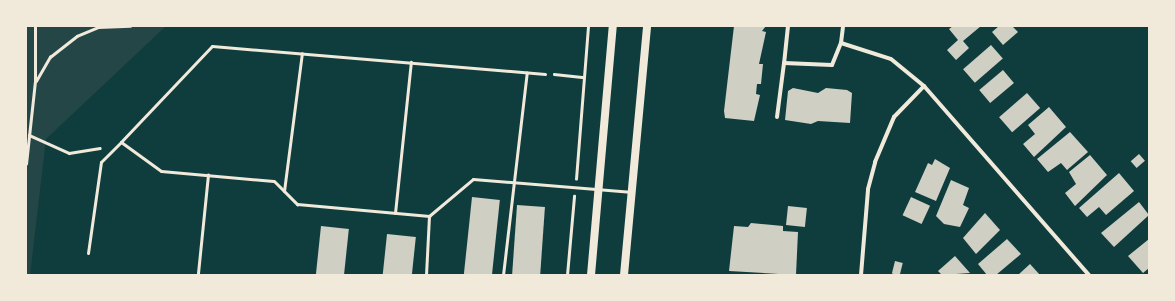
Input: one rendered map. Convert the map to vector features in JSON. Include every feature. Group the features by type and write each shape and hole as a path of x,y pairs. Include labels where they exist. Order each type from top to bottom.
{"main road":[{"path":"591,275 613,26"},
{"path":"624,275 647,26"}],"street":[{"path":"777,116 788,26"},
{"path":"784,63 832,65 841,43 843,26"},
{"path":"841,43 891,58 924,86 1089,275"},
{"path":"861,275 868,189 875,162 894,117 924,86"}],"lane":[{"path":"88,253 100,162 122,142 212,46 545,74"},
{"path":"284,191 302,53"},
{"path":"395,213 411,62"},
{"path":"504,275 513,182 527,72"},
{"path":"122,142 161,171 274,181 297,204 429,216 474,179 632,192"},
{"path":"198,273 208,175"},
{"path":"426,275 429,216"}],"path":[{"path":"26,164 35,81 35,26"},
{"path":"35,81 62,46 97,26 130,26"},
{"path":"567,275 588,26"},
{"path":"545,74 584,77"},
{"path":"29,135 69,154 122,142"}],"shaded area":[{"path":"26,26 166,26 46,139 30,275 26,275"}],"building":[{"path":"734,26 766,26 762,31 766,32 759,64 763,64 761,84 757,84 756,94 760,95 754,121 725,118 724,111"},
{"path":"953,26 981,26 963,41 969,48 956,60 947,50 958,40 949,29"},
{"path":"999,26 1012,26 1018,32 1003,45 992,32"},
{"path":"991,45 1003,59 975,83 963,69"},
{"path":"1003,70 1014,83 990,103 979,90"},
{"path":"793,88 818,93 826,88 847,90 852,93 850,123 818,121 811,124 785,120 788,91"},
{"path":"1027,93 1040,108 1012,132 999,117"},
{"path":"1049,107 1066,127 1034,157 1023,144 1035,134 1028,125"},
{"path":"1070,132 1088,152 1067,170 1061,163 1048,172 1037,159"},
{"path":"1139,154 1145,161 1137,168 1131,161"},
{"path":"1090,155 1107,175 1075,206 1065,193 1076,184 1069,172"},
{"path":"935,159 950,168 936,201 915,192 928,163 932,165"},
{"path":"1119,173 1134,191 1106,215 1099,207 1087,217 1079,208"},
{"path":"951,180 969,188 963,205 969,208 960,227 944,224 936,216"},
{"path":"472,197 500,200 492,275 464,275"},
{"path":"911,197 930,206 922,224 903,215"},
{"path":"1139,202 1149,215 1114,247 1101,233"},
{"path":"517,205 545,207 540,275 512,275"},
{"path":"788,206 807,208 805,227 786,225"},
{"path":"985,213 1000,230 976,254 963,238"},
{"path":"751,223 783,226 783,231 798,232 796,275 729,271 734,226 748,227"},
{"path":"321,226 349,229 344,275 316,275"},
{"path":"387,234 416,237 412,275 383,275"},
{"path":"1007,239 1021,254 996,275 987,275 978,264"},
{"path":"1149,239 1149,268 1143,273 1128,256"},
{"path":"955,256 970,273 942,275 938,271"},
{"path":"895,261 903,263 900,275 892,274"},
{"path":"1030,264 1040,275 1018,275"}]}
